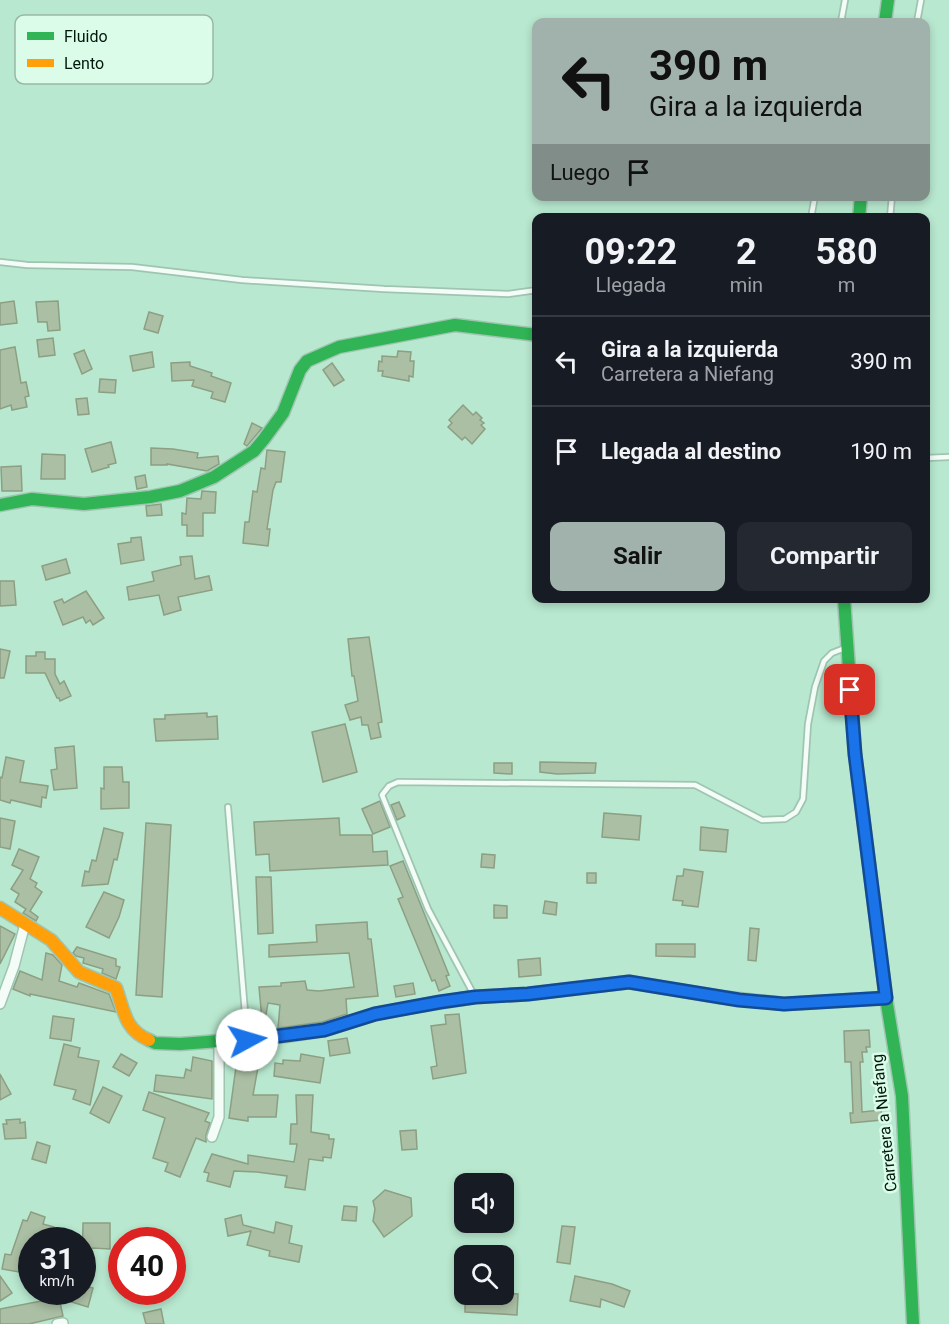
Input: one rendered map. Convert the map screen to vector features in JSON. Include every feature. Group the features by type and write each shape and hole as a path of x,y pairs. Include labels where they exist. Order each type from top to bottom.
{"street":[{"path":"886,18 888,0"},
{"path":"0,505 32,499 84,504 150,496 180,491 214,477 254,451 264,440 283,413 300,370 307,361 339,347 455,325 532,335"},
{"name":"Carretera a Niefang","path":"844,603 855,754 886,998 902,1096 913,1324"},
{"path":"0,908 57,945 79,972 116,988 129,1026 140,1036 155,1043 247,1040 324,1030 375,1014 475,997 528,994 629,982 739,1000 784,1004 886,998"},
{"path":"0,1004 14,966 25,924"},
{"path":"212,1137 219,1117 219,1042"}],"lane":[{"path":"842,18 845,0"},
{"path":"918,18 921,0"},
{"path":"0,262 27,265 132,267 242,280 384,289 508,294 532,292"},
{"path":"930,458 949,457"},
{"path":"475,997 428,909 382,795 389,786 398,782 695,785 762,820 784,819 796,812 803,799 808,724 815,687 824,661 832,653 848,647"},
{"path":"228,807 247,1040"}],"building":[{"path":"14,301 17,323 0,325 0,303"},
{"path":"58,301 60,330 48,331 47,322 38,322 36,302"},
{"path":"149,312 163,316 158,333 144,329"},
{"path":"53,338 55,355 39,357 37,340"},
{"path":"15,347 21,383 26,382 29,396 25,397 27,407 12,410 11,405 0,409 0,350"},
{"path":"84,350 92,369 82,374 74,354"},
{"path":"398,351 411,352 410,361 414,361 413,377 409,376 409,381 382,376 383,371 378,371 382,356 397,357"},
{"path":"152,352 154,367 133,371 130,356"},
{"path":"190,362 190,366 212,373 211,376 231,383 225,402 211,398 213,392 192,386 194,380 172,381 171,363"},
{"path":"332,363 344,380 334,386 323,370"},
{"path":"100,379 116,380 115,393 99,392"},
{"path":"87,398 89,414 78,415 76,399"},
{"path":"463,405 473,415 476,412 484,423 481,425 485,429 472,444 465,437 462,440 448,427 452,423 449,420"},
{"path":"252,423 262,428 247,446 244,444"},
{"path":"111,442 116,463 92,472 85,449"},
{"path":"151,448 198,453 197,458 218,456 219,464 207,471 167,464 151,465"},
{"path":"267,450 285,452 281,482 276,482 273,490 267,529 270,529 268,546 243,543 245,522 249,522 253,491 257,492 261,468 265,469"},
{"path":"42,454 65,455 65,479 41,479"},
{"path":"21,466 22,491 2,491 1,467"},
{"path":"145,475 147,487 137,489 135,477"},
{"path":"202,491 216,492 215,513 203,513 203,536 187,536 187,525 182,525 182,513 186,514 187,498 201,499"},
{"path":"161,504 162,515 147,516 146,506"},
{"path":"141,537 144,560 121,564 118,544 131,542 131,538"},
{"path":"192,556 195,579 209,576 212,590 178,597 181,610 164,615 159,595 129,600 127,587 154,581 152,572 181,565 180,557"},
{"path":"66,559 70,573 46,580 42,566"},
{"path":"0,581 14,581 16,605 0,606"},
{"path":"86,591 104,618 93,625 90,620 86,623 83,617 63,625 54,602 62,599 64,603"},
{"path":"369,637 382,722 378,723 381,737 371,739 368,725 362,725 361,717 350,720 345,705 358,701 354,676 352,676 348,639"},
{"path":"0,649 10,651 4,678 0,678"},
{"path":"36,652 45,652 45,659 55,659 55,674 60,684 64,681 71,696 60,701 45,673 26,673 26,656 36,656"},
{"path":"207,713 207,717 217,716 218,739 156,741 154,719 165,719 165,715"},
{"path":"345,724 357,772 323,782 312,732"},
{"path":"74,746 77,788 54,790 51,770 57,769 55,748"},
{"path":"6,757 24,761 20,782 48,786 46,798 42,797 41,807 11,800 10,803 0,800 0,777 2,778"},
{"path":"540,762 596,763 595,773 540,772"},
{"path":"494,763 512,763 512,774 494,773"},
{"path":"104,767 122,767 123,782 129,782 129,808 101,809"},
{"path":"380,801 390,827 373,834 362,809"},
{"path":"399,802 405,816 397,820 391,805"},
{"path":"604,813 641,816 639,840 602,837"},
{"path":"0,818 15,821 10,849 0,847"},
{"path":"339,818 340,835 372,835 373,852 387,851 388,865 270,871 269,854 256,855 254,822"},
{"path":"146,823 171,825 162,997 136,995"},
{"path":"701,827 728,830 726,852 700,850"},
{"path":"104,828 123,833 117,860 114,859 108,884 82,886 85,871 89,872 92,860 96,861"},
{"path":"19,849 39,857 30,879 37,883 35,887 42,892 30,911 38,917 36,921 23,913 26,909 15,902 19,894 11,889 23,870 12,865"},
{"path":"482,854 495,855 494,868 481,867"},
{"path":"403,861 449,975 446,976 450,986 439,991 435,980 432,981 398,899 403,897 390,866"},
{"path":"684,869 703,872 698,907 682,905 683,901 673,900 677,876 683,876"},
{"path":"587,873 596,873 596,883 587,883"},
{"path":"256,877 271,877 273,933 258,934"},
{"path":"104,892 124,900 109,938 86,927"},
{"path":"545,901 557,903 556,915 543,913"},
{"path":"494,905 507,906 507,918 494,918"},
{"path":"367,922 378,996 346,999 347,1014 322,1022 278,1028 280,1005 268,1003 265,1020 262,1020 259,987 281,986 281,983 305,981 307,990 354,987 349,953 269,957 269,945 317,942 316,925"},
{"path":"0,926 15,934 0,964"},
{"path":"750,928 759,929 756,961 748,960"},
{"path":"656,944 695,944 695,957 656,956"},
{"path":"77,947 116,959 116,966 120,967 116,979 102,973 103,969 83,963 84,958 73,953"},
{"path":"46,953 53,955 62,965 59,981 77,987 79,983 109,994 116,1012 30,994 30,996 13,989 20,971 42,980"},
{"path":"540,958 541,975 519,977 518,960"},
{"path":"413,983 415,994 396,997 394,986"},
{"path":"459,1014 466,1073 433,1079 431,1067 437,1066 431,1026 446,1024 445,1015"},
{"path":"53,1016 74,1019 71,1041 50,1038"},
{"path":"869,1030 870,1047 866,1047 867,1052 862,1052 863,1062 860,1062 862,1112 881,1110 882,1120 851,1123 850,1113 853,1113 851,1062 845,1062 844,1031"},
{"path":"347,1038 350,1053 330,1056 328,1041"},
{"path":"64,1044 80,1048 78,1057 99,1061 90,1105 73,1099 76,1090 54,1085"},
{"path":"121,1054 137,1063 129,1076 113,1067"},
{"path":"301,1054 324,1058 320,1083 274,1076 275,1063 283,1064 283,1060 300,1061"},
{"path":"193,1057 212,1061 212,1099 154,1091 156,1075 184,1078 186,1069 191,1071"},
{"path":"240,1064 258,1067 253,1095 278,1095 276,1117 248,1117 248,1121 229,1118 236,1067 240,1068"},
{"path":"0,1074 11,1094 0,1100"},
{"path":"103,1087 122,1096 109,1123 90,1113"},
{"path":"149,1092 209,1113 205,1121 210,1123 206,1142 196,1138 180,1177 165,1171 168,1163 153,1158 165,1118 143,1110"},
{"path":"296,1095 313,1095 311,1132 329,1135 329,1139 334,1139 331,1158 323,1157 323,1161 309,1159 305,1190 285,1187 287,1176 257,1172 234,1171 230,1187 207,1181 209,1173 204,1172 212,1154 248,1164 248,1155 294,1162 297,1144 290,1144 291,1124 297,1124"},
{"path":"20,1119 20,1123 25,1122 26,1138 5,1139 3,1124 7,1124 6,1120"},
{"path":"416,1130 417,1149 402,1150 400,1131"},
{"path":"37,1142 50,1146 46,1163 32,1159"},
{"path":"385,1190 411,1198 412,1216 384,1237 373,1221 375,1209 373,1201"},
{"path":"344,1206 357,1207 356,1221 342,1220"},
{"path":"31,1212 45,1217 43,1224 54,1227 21,1227 23,1220 27,1221"},
{"path":"241,1215 243,1225 274,1233 276,1222 292,1226 289,1243 302,1246 299,1262 269,1256 270,1251 247,1245 251,1231 228,1236 225,1219"},
{"path":"83,1223 110,1223 108,1249 96,1248 96,1227 83,1227"},
{"path":"562,1226 575,1227 570,1264 557,1262"},
{"path":"18,1235 18,1272 2,1269 5,1254 11,1255"},
{"path":"0,1276 12,1293 0,1301"},
{"path":"575,1276 612,1284 630,1291 624,1307 601,1299 600,1307 570,1301"},
{"path":"514,1294 518,1294 517,1315 465,1312 465,1305 514,1305"},
{"path":"21,1305 61,1305 63,1316 29,1324 0,1324 0,1309"},
{"path":"161,1309 164,1324 146,1324 143,1313"}],"traffic: fast":[{"path":"886,18 888,0"},
{"path":"859,213 861,201"},
{"path":"0,505 32,499 84,504 150,497 180,491 214,477 254,451 264,439 283,413 300,370 307,361 339,347 455,325 532,334"},
{"path":"844,603 855,754 886,998 902,1096 913,1324"},
{"path":"149,1040 155,1043 180,1044 285,1036 324,1030 375,1014 423,1005 475,997 528,994 629,982 720,997"}],"traffic: slow":[{"path":"0,908 51,940 79,972 116,988 126,1019 135,1031 149,1040"},
{"path":"720,997 784,1004 886,998"}],"route":[{"path":"247,1040 324,1030 375,1014 440,1002 629,982 739,1000 784,1004 886,998 855,754 850,690"}]}
